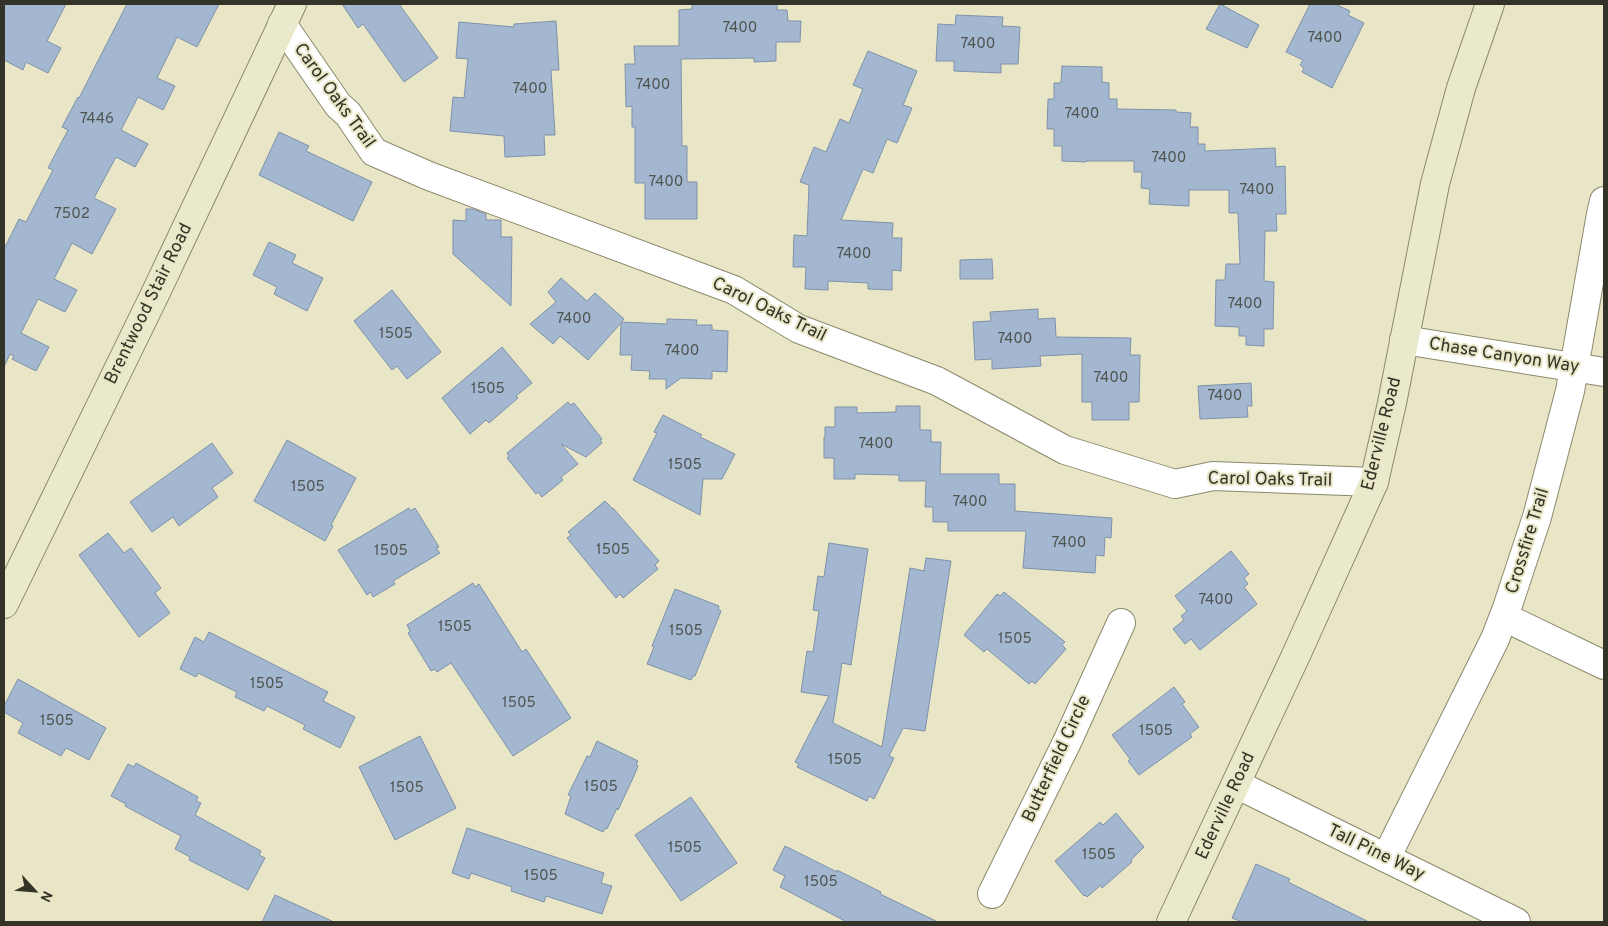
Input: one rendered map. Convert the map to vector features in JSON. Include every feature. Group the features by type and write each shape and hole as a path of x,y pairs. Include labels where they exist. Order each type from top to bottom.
{"street":[{"name":"Ederville Road","path":"1171,922 1297,653 1374,482 1435,184 1461,88 1490,4"},
{"name":"Carol Oaks Trail","path":"287,14 338,104 348,114 374,152 429,176 734,290 799,329 937,381 1065,450 1175,484 1213,476 1374,482"},
{"name":"Brentwood Stair Road","path":"4,604 157,290 287,14"},
{"name":"Crossfire Trail","path":"1386,858 1495,639 1537,518 1570,391 1600,214 1604,202"},
{"name":"Chase Canyon Way","path":"1404,340 1604,372"},
{"path":"1504,617 1604,665"},
{"name":"Butterfield Circle","path":"992,894 1067,742 1121,623"},
{"name":"Tall Pine Way","path":"1236,784 1516,922"}],"building":[{"path":"4,4 66,4 47,41 61,48 48,73 26,62 23,70 4,60"},
{"path":"127,4 219,4 197,47 177,37 157,78 175,86 163,110 138,97 121,130 148,144 135,167 116,157 94,198 116,209 92,254 72,243 54,279 77,290 65,312 38,299 21,333 49,347 36,371 12,359 14,356 10,354 4,367 4,249 19,219 26,222 53,170 48,168 68,130 62,127"},
{"path":"342,4 399,4 438,58 404,82 363,24 358,28"},
{"path":"692,4 777,4 777,10 787,10 788,21 801,21 800,42 776,42 776,61 754,62 754,58 681,59 682,146 687,146 687,182 697,182 697,219 645,219 645,183 635,183 635,127 632,127 632,106 626,107 625,64 635,64 634,46 679,46 679,10 692,9"},
{"path":"1220,4 1259,25 1247,48 1206,29"},
{"path":"1310,4 1335,4 1350,11 1348,15 1364,23 1332,88 1302,72 1304,68 1300,65 1303,60 1286,52"},
{"path":"956,15 1003,17 1002,26 1020,27 1018,64 1001,64 1001,73 954,71 954,61 936,61 938,24 955,25"},
{"path":"556,21 559,70 551,70 555,135 544,135 545,155 505,157 504,136 450,131 453,97 464,98 468,59 456,58 459,22 514,27 514,24"},
{"path":"868,51 917,71 903,105 912,108 897,143 887,139 873,173 863,169 841,220 893,223 892,238 902,238 901,271 892,270 892,290 868,289 868,283 828,281 828,290 805,289 806,267 793,267 794,235 807,236 809,185 800,182 814,147 826,152 840,119 849,123 863,89 853,85"},
{"path":"1062,66 1102,67 1102,82 1109,83 1109,99 1117,99 1117,109 1176,110 1176,112 1191,113 1190,127 1198,127 1198,144 1205,144 1205,151 1275,148 1276,167 1285,166 1286,214 1276,214 1277,231 1265,231 1264,281 1274,282 1273,329 1264,329 1264,346 1246,345 1246,336 1239,336 1239,327 1215,326 1216,280 1225,280 1226,264 1240,264 1238,213 1229,213 1229,190 1189,190 1189,206 1149,204 1150,189 1141,188 1142,172 1134,172 1134,161 1062,161 1062,146 1054,146 1054,129 1047,129 1048,99 1054,99 1054,83 1061,83"},
{"path":"279,132 309,146 306,151 372,182 353,221 259,175"},
{"path":"466,209 473,209 486,214 486,220 501,220 501,237 512,237 511,306 453,254 453,220 466,221"},
{"path":"269,242 296,255 292,263 323,278 307,311 274,294 277,287 253,275"},
{"path":"992,259 993,279 960,279 960,260"},
{"path":"561,278 587,301 595,293 624,319 621,322 667,324 667,319 697,320 696,325 712,325 712,330 728,331 727,372 712,371 712,379 681,378 666,389 666,379 649,379 650,371 631,370 632,355 620,355 621,323 588,360 560,336 553,344 530,324 556,302 548,292"},
{"path":"392,290 441,352 407,379 397,366 392,370 354,321"},
{"path":"1038,309 1038,319 1055,318 1056,337 1131,338 1130,355 1140,355 1139,402 1129,402 1129,420 1092,420 1092,402 1082,402 1082,354 1040,356 1041,366 992,369 992,359 975,360 973,322 991,321 990,312"},
{"path":"502,347 532,383 489,423 486,420 470,434 442,398"},
{"path":"1251,383 1252,406 1247,406 1248,417 1200,419 1198,386"},
{"path":"568,402 571,405 574,403 602,439 600,440 602,443 586,457 561,444 578,464 561,477 563,480 542,497 538,492 536,494 507,458 509,456 507,453"},
{"path":"896,406 920,406 920,430 931,430 931,442 941,442 940,474 999,474 999,484 1015,484 1015,511 1112,518 1111,538 1105,537 1104,556 1096,555 1095,573 1023,568 1026,531 948,531 948,522 933,522 933,507 925,507 926,481 899,481 899,475 855,474 855,479 834,479 834,458 824,458 824,437 825,427 835,427 835,407 857,407 857,413 896,412"},
{"path":"663,415 702,435 700,437 735,454 722,479 703,479 700,515 633,480 657,433 654,432"},
{"path":"287,440 356,478 331,525 333,526 325,541 254,501"},
{"path":"212,443 233,473 212,488 218,497 179,526 173,517 152,532 130,502"},
{"path":"605,501 659,561 655,565 658,569 623,598 620,594 616,598 567,538 571,535 568,532"},
{"path":"409,508 410,511 415,508 439,547 436,548 440,553 393,581 395,584 373,597 371,592 367,595 338,550"},
{"path":"108,533 124,553 131,548 161,588 155,593 170,613 139,637 79,555"},
{"path":"829,543 868,549 851,665 842,663 833,723 882,747 910,568 924,571 926,558 951,561 925,731 903,728 889,756 894,758 874,799 869,796 867,801 797,767 799,764 795,762 829,696 801,692 807,651 813,652 819,611 813,610 818,576 824,577"},
{"path":"1231,551 1249,574 1244,578 1248,584 1244,587 1257,604 1200,650 1191,639 1185,644 1173,629 1184,620 1181,616 1187,611 1175,596"},
{"path":"473,583 475,587 479,584 522,652 526,649 571,718 513,756 451,663 437,672 435,669 431,671 408,633 410,631 407,625"},
{"path":"675,589 719,606 718,609 721,611 695,676 691,680 647,664 654,647 652,646"},
{"path":"1004,592 1065,642 1062,645 1066,649 1035,684 1032,681 1029,684 987,649 984,652 964,635 997,594 1000,596"},
{"path":"209,632 328,692 323,701 355,717 340,748 303,729 305,725 267,706 264,711 235,697 237,692 198,673 196,677 180,669 195,637 204,642"},
{"path":"18,679 106,728 89,760 66,748 61,756 18,733 23,723 4,712 4,706"},
{"path":"1174,687 1185,702 1182,704 1199,727 1190,734 1192,737 1139,775 1112,735"},
{"path":"420,736 456,808 395,840 359,767"},
{"path":"597,741 638,761 636,764 638,766 618,810 617,808 607,829 605,828 603,832 565,814 571,796 568,795 587,756 590,757"},
{"path":"136,763 198,797 196,801 201,803 195,815 261,851 259,855 265,858 248,890 189,860 190,857 175,849 181,836 125,806 126,804 111,796 128,764 134,767"},
{"path":"691,797 737,863 681,901 635,835"},
{"path":"1116,813 1144,847 1131,860 1132,862 1102,888 1101,885 1087,897 1084,896 1055,861 1100,822 1103,825"},
{"path":"467,828 604,873 601,883 612,886 602,914 546,896 544,902 511,891 512,887 471,873 469,879 452,873"},
{"path":"785,846 837,872 837,870 881,892 880,894 938,922 847,922 780,887 785,876 773,870"},
{"path":"1256,864 1290,879 1288,882 1369,922 1242,922 1232,918"},
{"path":"275,895 334,922 262,922"}]}
